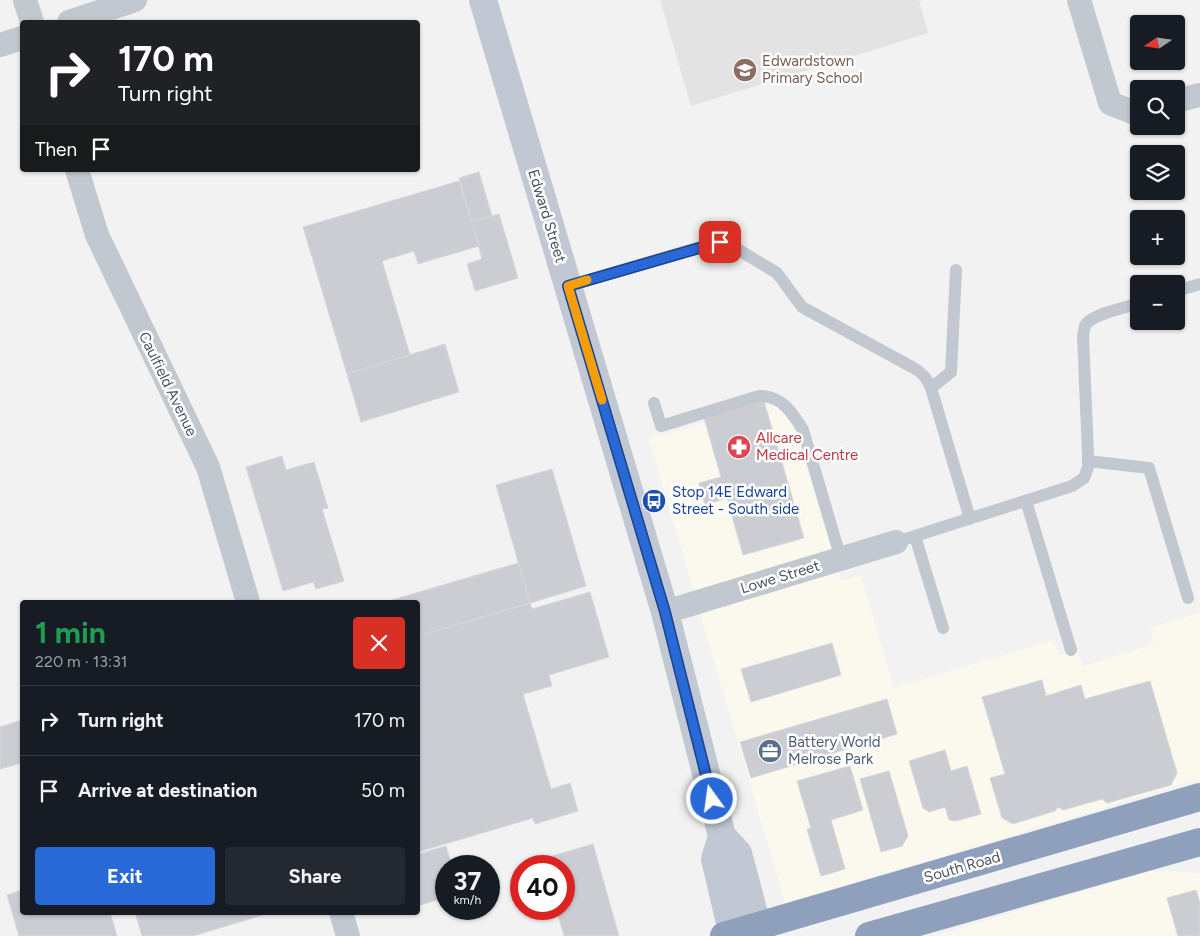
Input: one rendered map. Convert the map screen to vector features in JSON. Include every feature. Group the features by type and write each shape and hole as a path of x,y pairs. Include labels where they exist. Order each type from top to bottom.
{"highway":[{"name":"South Road","path":"741,934 1200,798"},
{"path":"869,936 1196,846"}],"street":[{"path":"26,0 31,20"},
{"path":"75,20 135,0"},
{"name":"Edward Street","path":"483,0 665,612 722,836 738,853 741,934"},
{"path":"1079,0 1110,103 1130,111"},
{"path":"0,44 20,39"},
{"path":"1185,99 1200,95"},
{"name":"Caulfield Avenue","path":"78,172 97,234 208,467 247,600"},
{"name":"Lowe Street","path":"665,612 905,539"},
{"path":"342,915 348,936"}],"lane":[{"path":"568,286 720,242 729,244 777,273 802,307 920,372 927,378 970,518"},
{"path":"931,388 951,372 956,270"},
{"path":"1185,289 1200,284"},
{"path":"943,628 905,539 1072,486 1084,478 1088,461 1083,336 1085,326 1091,320 1101,315 1130,306"},
{"path":"654,403 661,426 759,396 769,396 781,401 792,411 803,430 841,559"},
{"path":"1088,461 1149,468 1188,598"},
{"path":"1026,500 1072,650"}],"shaded area":[{"name":"Edwardstown Primary School","path":"660,0 919,0 928,33 691,106"},
{"path":"767,404 775,406 786,416 796,432 841,581 861,576 894,688 1054,640 1059,656 1078,650 1083,666 1154,644 1149,628 1200,613 1200,779 785,903 649,439"},
{"path":"1151,871 1200,873 1200,936 935,936"}],"building":[{"path":"479,172 492,216 472,222 459,178"},
{"path":"459,181 479,246 418,264 414,251 382,261 410,355 347,374 303,227"},
{"path":"499,214 518,278 475,291 467,264 482,259 472,222"},
{"path":"445,344 459,392 361,422 347,374"},
{"path":"764,401 804,538 743,555 727,498 705,505 699,483 721,477 704,418"},
{"path":"282,456 286,470 314,462 328,508 322,509 344,581 316,589 313,582 283,591 246,467"},
{"path":"552,469 586,586 530,603 496,485"},
{"path":"518,563 530,603 420,635 420,600 392,600"},
{"path":"590,592 609,657 549,675 552,686 523,694 551,789 570,783 578,811 535,824 533,818 420,851 420,635 530,603 532,609"},
{"path":"832,643 841,675 751,702 741,669"},
{"path":"1042,680 1046,696 1081,685 1085,699 1150,681 1177,773 1171,785 1107,803 1102,799 1063,810 1058,807 1055,811 1013,824 1002,818 990,778 1005,774 982,697"},
{"path":"887,699 897,734 751,778 740,742"},
{"path":"20,721 20,764 0,769 0,727"},
{"path":"945,750 951,771 967,766 981,814 956,821 949,820 945,807 929,812 923,808 909,761"},
{"path":"850,766 863,810 831,820 845,869 821,876 807,829 811,828 797,781"},
{"path":"889,771 908,836 902,846 881,852 860,779"},
{"path":"593,844 619,936 564,936 559,920 575,920 575,855 556,855"},
{"path":"446,846 449,855 435,855 435,901 420,905 420,853"},
{"path":"1196,890 1200,903 1200,936 1178,936 1167,898"},
{"path":"20,891 20,915 111,915 117,936 19,936 7,895"},
{"path":"136,915 263,915 193,936 142,936"}],"slow traffic":[{"path":"587,280 568,286 602,400"}],"place":[{"name":"Edwardstown Primary School","path":"745,70"},
{"name":"Allcare Medical Centre","path":"739,447"},
{"name":"Stop 14E Edward Street - South side","path":"654,501"},
{"name":"Battery World Melrose Park","path":"770,751"}],"route":[{"path":"712,799 665,612 568,286 720,242"}]}
